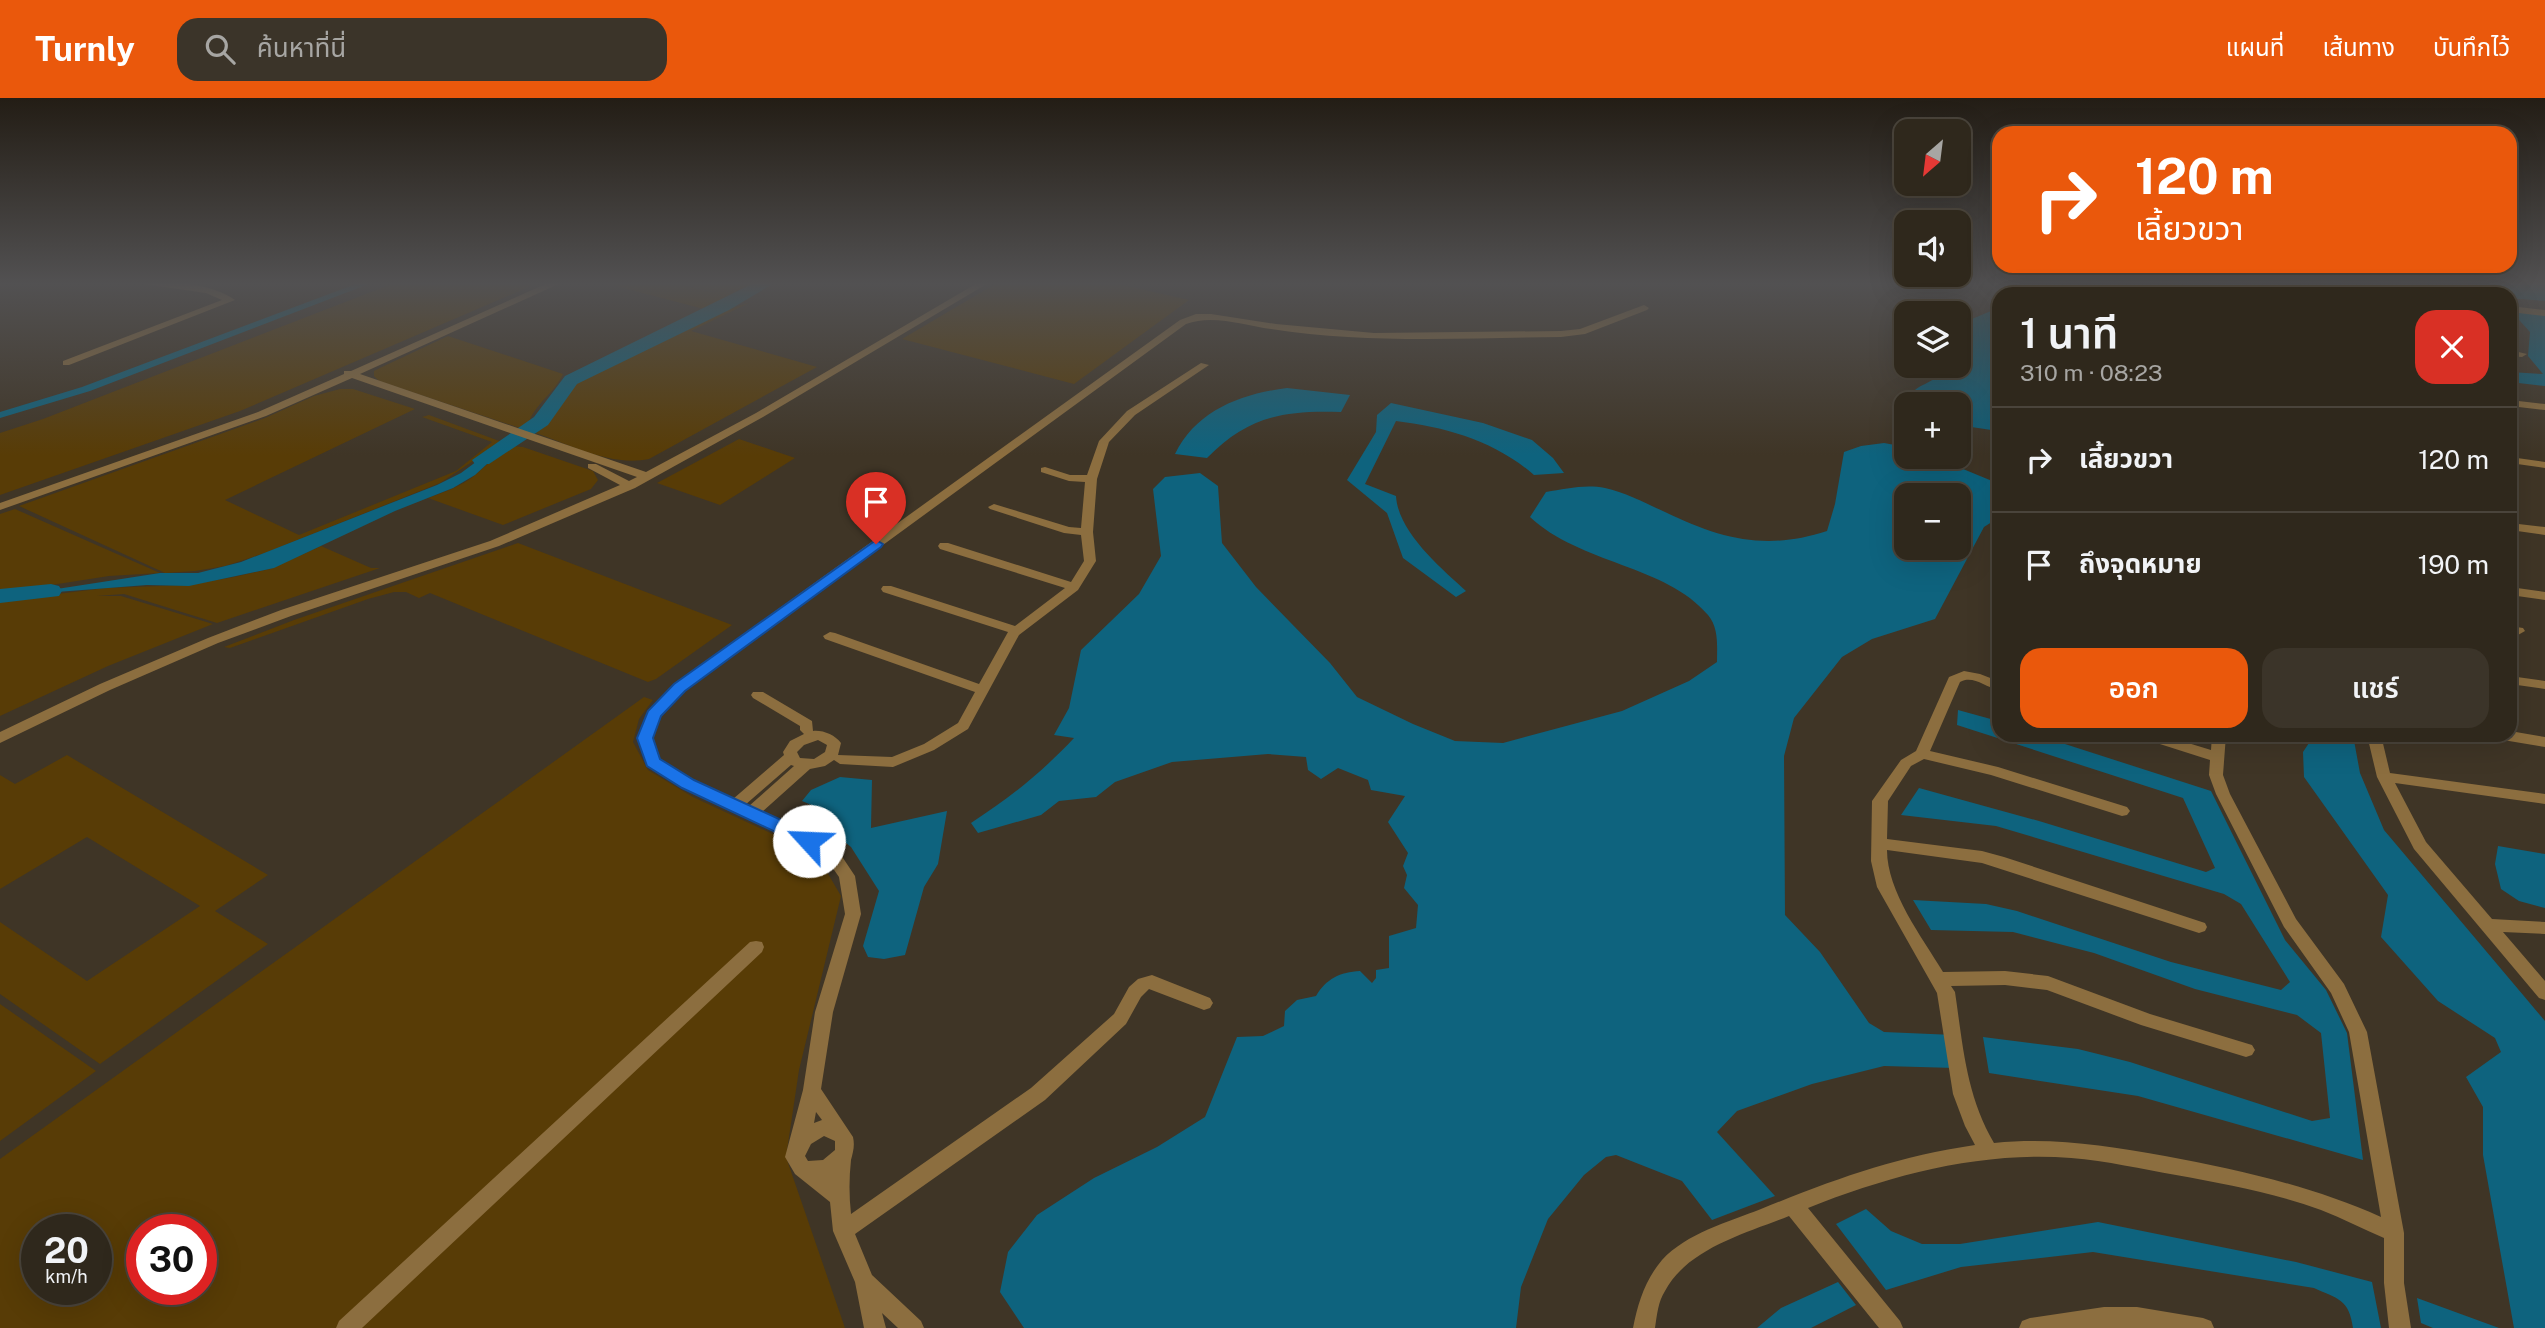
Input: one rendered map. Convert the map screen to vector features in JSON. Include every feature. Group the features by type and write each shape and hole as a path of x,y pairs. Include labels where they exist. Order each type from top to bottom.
{"street":[{"path":"66,363 127,339"},
{"path":"0,507 262,414 418,339"},
{"path":"0,499 253,410 424,339"},
{"path":"0,738 143,670 209,642 285,613 523,533 627,484 876,339"},
{"path":"341,375 504,432 643,475 747,423 889,339"},
{"path":"839,1198 802,1168 795,1157 812,1090 824,1012 853,914 847,876 829,850 688,784 653,762 645,738 653,714 679,687 1158,339"},
{"path":"2517,354 2522,354"},
{"path":"751,813 814,763 837,753 893,762 929,747 963,726 1017,631 1074,587 1090,562 1087,532 1091,479 1104,441 1130,413 1204,365"},
{"path":"2517,404 2545,407"},
{"path":"526,439 598,468 627,484"},
{"path":"2517,461 2545,465"},
{"path":"1045,470 1069,478 1091,479"},
{"path":"0,728 183,644 280,607 517,527 627,484"},
{"path":"994,507 1068,530 1087,532"},
{"path":"2517,528 2545,531"},
{"path":"944,546 1074,587"},
{"path":"887,589 1017,631"},
{"path":"2517,592 2545,596"},
{"path":"830,636 984,690"},
{"path":"1990,1153 1974,1126 1962,1094 1946,992 1885,887 1879,861 1881,844 1878,813 1880,801 1906,763 1922,754 1959,676 1974,677 1992,684"},
{"path":"2517,681 2545,685"},
{"path":"758,695 807,724 808,736"},
{"path":"734,806 791,757 792,747 808,736 831,739 837,753"},
{"path":"2517,737 2545,741"},
{"path":"2168,742 2216,757"},
{"path":"2218,742 2216,775 2231,812 2290,923 2338,989 2358,1032 2394,1233 2394,1283 2400,1328"},
{"path":"2376,742 2384,777 2420,845 2545,993"},
{"path":"1922,754 1993,771 2122,811"},
{"path":"791,757 794,761 814,763"},
{"path":"2384,777 2545,799"},
{"path":"1881,844 1993,860 2199,927"},
{"path":"2486,925 2545,928"},
{"path":"348,1328 756,947"},
{"path":"1940,979 2005,978 2048,983 2147,1020 2245,1050"},
{"path":"843,1231 1038,1094 1120,1019 1135,992 1144,984 1152,982 1204,1003"},
{"path":"812,1090 846,1143 842,1157 839,1198 843,1231 865,1282 875,1328"},
{"path":"800,1141 815,1130 832,1129 839,1132"},
{"path":"1644,1328 1651,1297 1664,1271 1680,1255 1711,1238 1868,1176 1922,1162 1990,1153 2037,1149 2085,1151 2221,1175 2323,1202 2394,1233"},
{"path":"802,1168 818,1172 828,1169 842,1157"},
{"path":"1793,1205 1892,1328"},
{"path":"865,1282 913,1328"},
{"path":"2030,1328 2104,1317 2137,1317 2203,1328"}],"shaded area":[{"path":"249,339 407,339 240,411 0,495 0,433"},
{"path":"441,339 458,339 563,374 535,411 528,425 520,428 379,381 374,376 374,371"},
{"path":"658,339 720,339 817,367 649,459 634,461 605,457 533,432 546,424 573,382"},
{"path":"904,339 1135,339 1074,384"},
{"path":"340,389 353,389 415,409 225,500 299,535 456,471 492,442 422,417 429,415 502,442 440,483 265,553 225,566 195,571 165,573 19,506 265,418 314,396"},
{"path":"739,439 795,458 720,505 657,483"},
{"path":"510,446 523,447 593,471 598,480 591,489 503,525 428,498 464,482"},
{"path":"15,509 160,573 109,576 0,593 0,514"},
{"path":"518,543 732,625 648,682 430,593 419,598 406,592 394,592 230,648 224,647 294,620"},
{"path":"321,546 371,568 380,568 217,623 124,594 97,596 121,596 213,624 108,666 0,716 0,601 106,588 187,585 234,577 270,569"},
{"path":"644,697 653,700 639,719 633,742 648,770 693,797 779,837 820,860 841,896 799,1070 786,1157 845,1328 0,1328 0,1159"},
{"path":"67,755 268,875 215,911 268,944 100,1064 0,994 0,922 87,981 200,906 87,837 0,889 0,775 15,784"},
{"path":"0,1004 96,1071 0,1141"}],"water":[{"path":"1971,339 1992,339 1992,430 1971,427 1971,392 1913,392 1935,378 1971,378"},
{"path":"2529,339 2545,339 2545,386 2517,383 2517,372 2543,374 2528,356"},
{"path":"1287,388 1350,395 1341,412 1302,412 1253,424 1222,444 1207,458 1175,454 1195,426 1221,407 1253,395"},
{"path":"1391,403 1483,423 1532,440 1553,458 1564,473 1534,475 1503,453 1469,438 1433,427 1396,421 1365,484 1396,496 1404,523 1412,536 1466,591 1456,597 1403,558 1387,513 1347,480 1376,432 1377,415"},
{"path":"504,441 514,445 499,453 475,475 453,488 395,511 274,568 189,586 147,585 18,595 160,573 198,573 241,562 437,485 461,473"},
{"path":"1884,443 1894,445 1894,469 1963,469 1992,481 1992,522 1984,527 1971,551 1971,483 1894,483 1894,560 1966,560 1935,619 1872,639 1842,657 1794,718 1784,756 1785,915 1820,952 1869,1023 1884,1032 1954,1035 1955,1068 1884,1066 1812,1084 1737,1111 1717,1132 1775,1196 1712,1220 1682,1181 1616,1155 1606,1157 1584,1175 1548,1219 1521,1287 1516,1328 1024,1328 1000,1292 1008,1252 1037,1215 1094,1178 1157,1147 1205,1117 1237,1037 1263,1036 1284,1026 1285,1011 1297,1000 1316,996 1324,985 1340,975 1360,971 1372,983 1376,978 1376,970 1389,968 1389,936 1416,928 1418,905 1404,888 1407,875 1403,866 1408,853 1388,822 1405,796 1371,790 1368,780 1338,768 1321,779 1308,770 1306,757 1268,754 1172,762 1115,782 1096,797 1059,801 1041,815 978,833 971,823 1025,784 1074,738 1054,735 1069,708 1081,650 1139,594 1161,556 1153,489 1165,477 1200,473 1218,486 1222,543 1256,587 1330,663 1357,697 1455,741 1503,743 1622,711 1689,681 1717,662 1717,637 1712,620 1690,598 1646,574 1573,545 1550,533 1530,517 1546,492 1583,487 1605,488 1628,495 1705,529 1764,541 1805,537 1827,531 1835,504 1844,452 1861,446"},
{"path":"1958,710 1992,719 1992,736 1957,725"},
{"path":"2010,742 2059,742 2211,791 2285,940 2326,990 2347,1033 2363,1160 2138,1096 1989,1073 1983,1037 2078,1049 2130,1062 2312,1121 2330,1118 2321,1033 2297,1015 2195,989 2094,953 2013,932 1931,930 1913,900 1986,904 2017,911 2171,962 2281,990 2290,982 2241,904 2224,894 1996,826 1901,815 1919,788 2206,872 2215,868 2183,798"},
{"path":"2310,742 2354,742 2360,773 2384,830 2545,1021 2545,1328 2514,1328 2483,1155 2483,1107 2466,1077 2501,1052 2495,1038 2438,1001 2381,937 2388,895 2304,777 2303,752"},
{"path":"840,777 872,780 871,828 947,811 938,864 924,887 905,955 884,959 868,957 863,946 879,891 851,847 825,826 821,809 802,801 811,790"},
{"path":"2498,846 2545,854 2545,908 2519,901 2501,889 2495,864"},
{"path":"1866,1209 1891,1231 1922,1244 1960,1244 2098,1222 2296,1262 2372,1282 2381,1328 2353,1328 2349,1311 2341,1301 2314,1288 2093,1252 1961,1267 1886,1290 1836,1224"},
{"path":"1838,1282 1856,1305 1811,1328 1757,1328 1781,1308"},
{"path":"2417,1298 2499,1328 2433,1328 2421,1323"}],"waterway":[{"path":"0,415 86,389 218,339"},
{"path":"482,460 541,421 571,380 656,339"},
{"path":"0,596 51,591"}],"route":[{"path":"809,841 688,784 653,762 645,738 653,714 679,687 876,544"}]}
